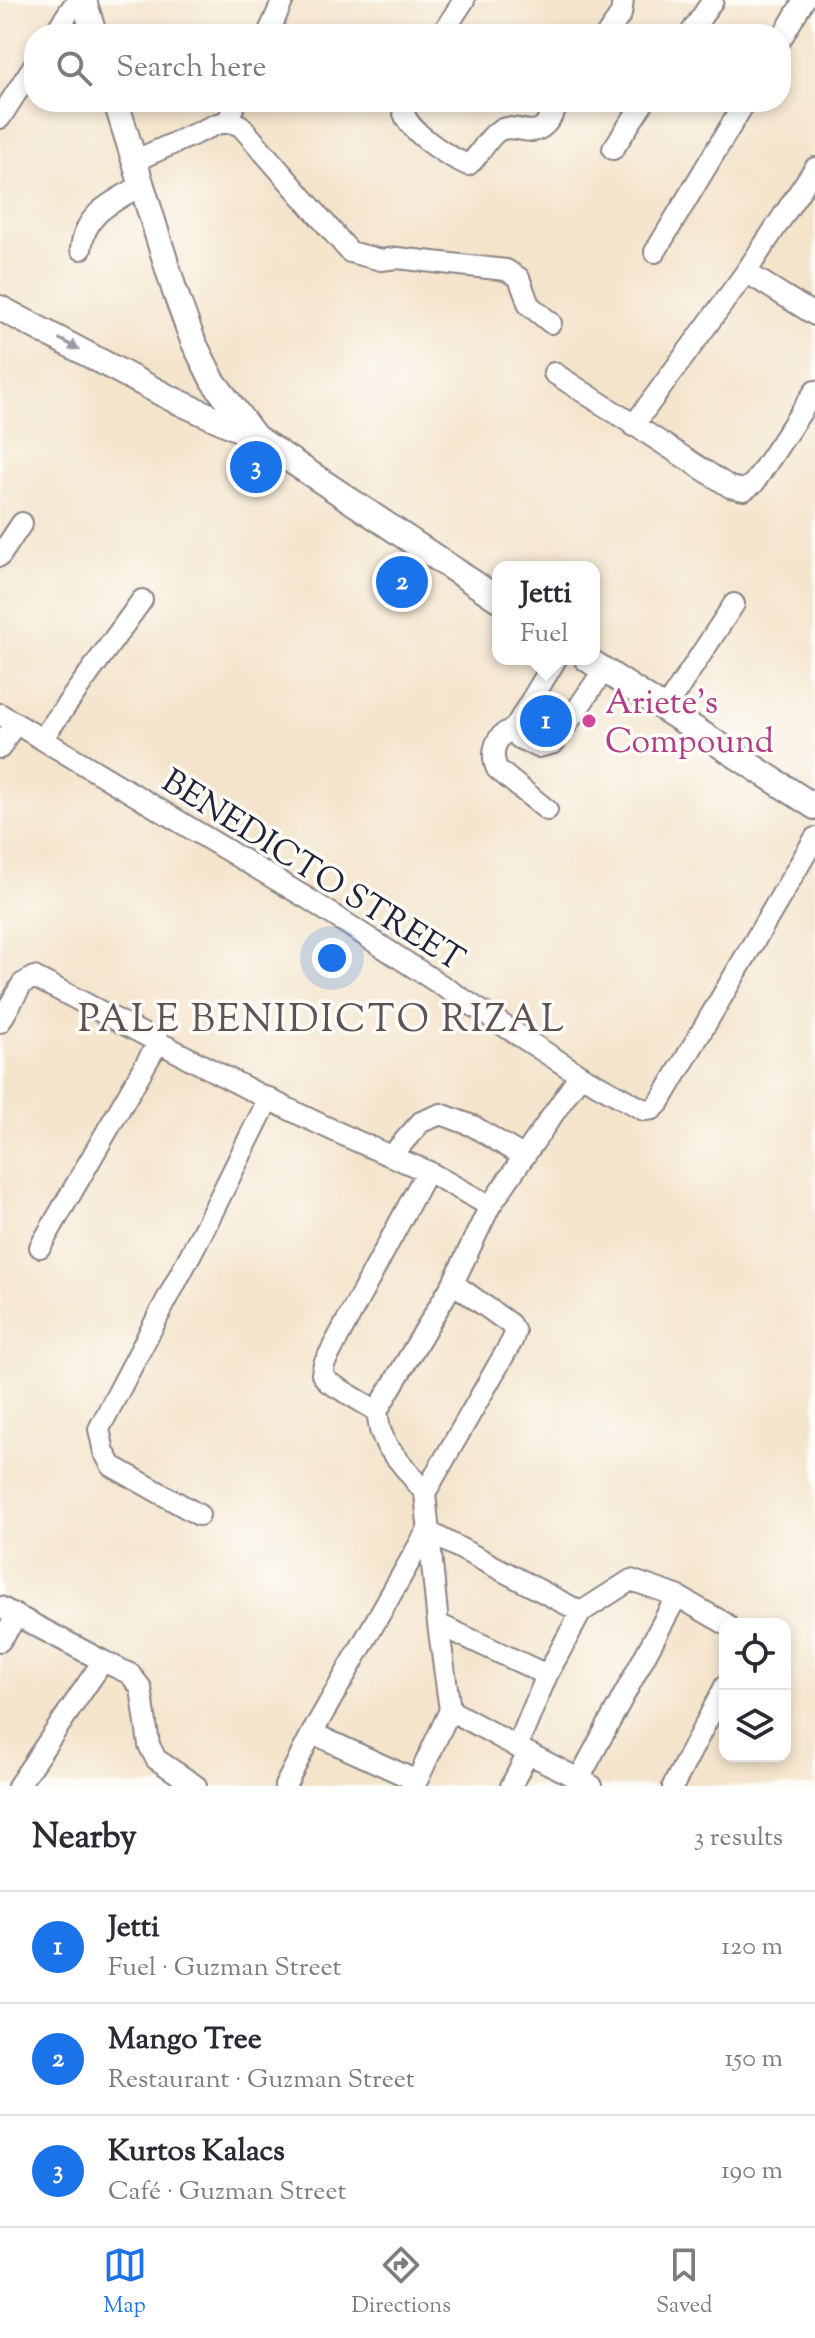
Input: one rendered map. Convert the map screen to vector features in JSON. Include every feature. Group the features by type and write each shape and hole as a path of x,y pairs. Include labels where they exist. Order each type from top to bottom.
{"main road":[{"path":"84,0 91,24"},
{"path":"119,112 193,341 213,381 254,436"},
{"path":"0,308 170,398 254,436 492,595"},
{"path":"596,665 815,807"}],"street":[{"path":"61,24 77,0"},
{"path":"272,24 283,0"},
{"path":"448,24 464,0"},
{"path":"614,24 621,14 623,0"},
{"path":"697,24 713,0"},
{"path":"790,24 804,0"},
{"path":"0,118 24,81"},
{"path":"227,122 232,112"},
{"path":"403,112 406,121 425,138 468,165 478,157 495,132 514,127 536,131 542,128 553,112"},
{"path":"613,149 637,112"},
{"path":"655,252 739,112"},
{"path":"134,161 194,132 227,122 240,125 350,252 381,260 397,258 506,270 519,278 529,305 551,323"},
{"path":"633,426 746,272 815,168"},
{"path":"81,249 83,235 90,228 97,211 142,185"},
{"path":"746,272 815,315"},
{"path":"554,373 730,487 744,490 754,483 815,391"},
{"path":"0,556 22,523"},
{"path":"42,739 142,600"},
{"path":"665,709 734,604"},
{"path":"547,810 497,769 492,753 499,739 514,729 552,665"},
{"path":"514,729 519,738 538,747 554,743 596,665"},
{"path":"0,748 5,718"},
{"name":"BENEDICTO STREET","path":"5,718 310,900 580,1075 644,1110 653,1109 660,1102 815,838"},
{"path":"0,1022 22,984 34,977 269,1098 427,1171 490,1206"},
{"path":"40,1247 159,1041"},
{"path":"425,1493 387,1446 377,1411 453,1283 490,1206 580,1075"},
{"path":"199,1515 112,1466 104,1452 99,1429 269,1098"},
{"path":"391,1156 421,1122 441,1114 473,1126 524,1157"},
{"path":"377,1411 328,1382 322,1374 324,1364 427,1171"},
{"path":"312,1733 416,1784 450,1710 425,1493 515,1332 510,1324 453,1283"},
{"path":"427,1531 581,1612"},
{"path":"285,1786 427,1531"},
{"path":"511,1786 547,1675 581,1612 631,1580 677,1596 719,1620"},
{"path":"450,1710 586,1782 677,1596"},
{"path":"0,1641 8,1612 130,1674 141,1688 149,1745 156,1759 196,1786"},
{"path":"438,1624 547,1675"},
{"path":"18,1786 103,1661"},
{"path":"673,1786 723,1690"}],"place":[{"name":"Kurtos Kalacs","path":"256,467"},
{"name":"Mango Tree","path":"402,582"},
{"name":"Jetti","path":"546,721"},
{"name":"Ariete's Compound","path":"589,721"}],"district":[{"name":"PALE BENIDICTO RIZAL","path":"322,1018"}]}
